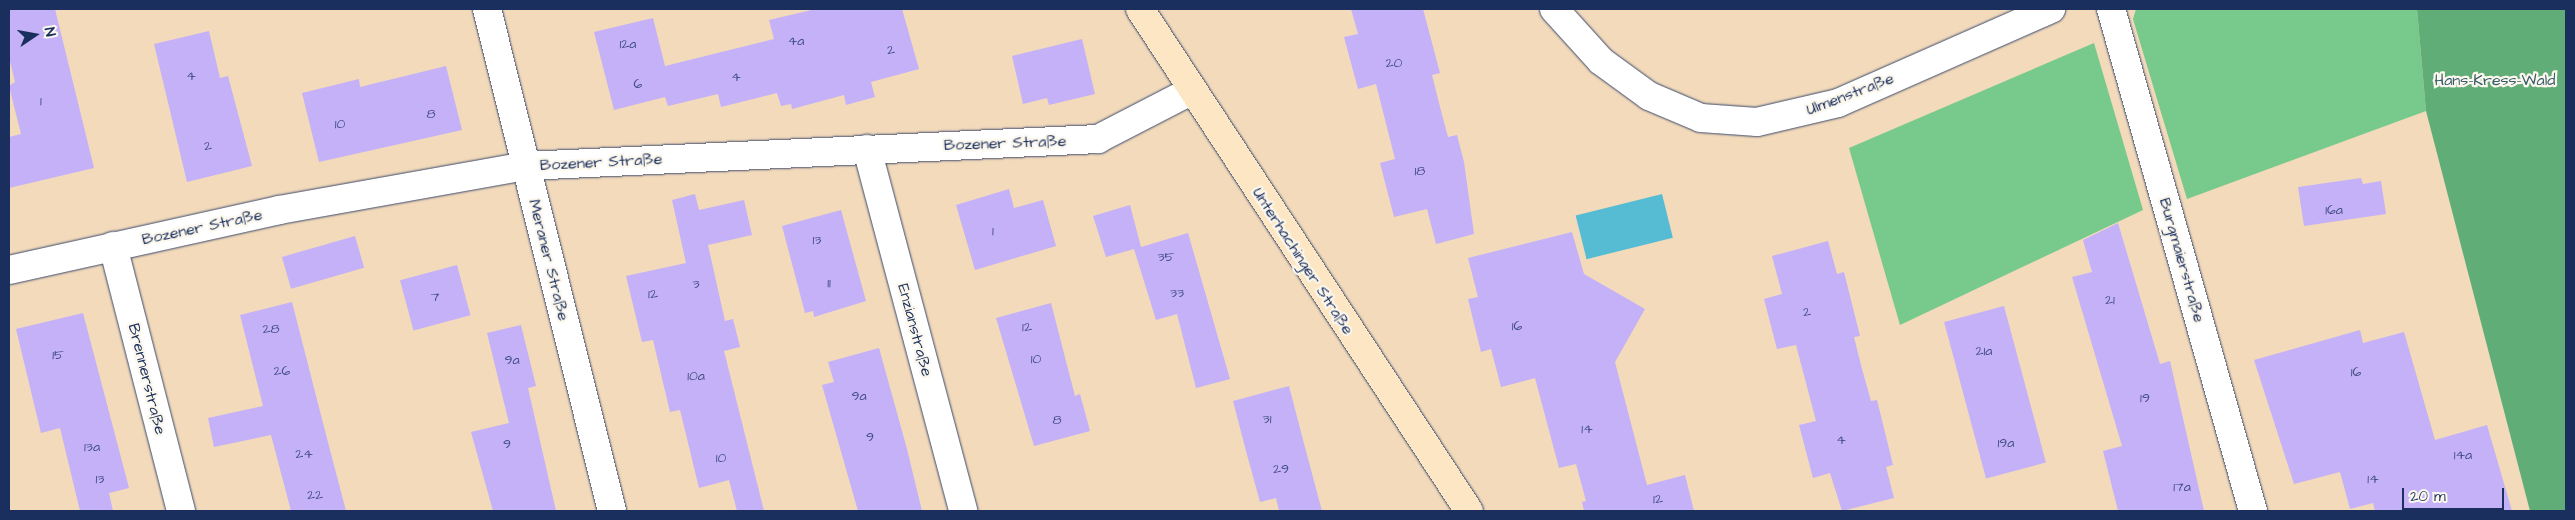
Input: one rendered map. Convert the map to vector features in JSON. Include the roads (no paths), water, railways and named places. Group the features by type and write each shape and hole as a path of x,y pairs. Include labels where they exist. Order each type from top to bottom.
{"main road":[{"name":"Unterhachinger Straße","path":"1140,9 1191,91 1470,511"}],"street":[{"name":"Meraner Straße","path":"487,9 612,511"},
{"name":"Ulmenstraße","path":"1554,9 1601,61 1649,96 1701,118 1757,122 1838,103 2051,9"},
{"name":"Burgmaierstraße","path":"2110,9 2253,511"},
{"name":"Bozener Straße","path":"9,270 113,246 526,166 867,148 1098,140 1191,91"},
{"name":"Enzianstraße","path":"867,148 963,511"},
{"name":"Brennerstraße","path":"113,246 181,511"}],"water":[{"path":"1662,194 1673,238 1587,259 1576,216"}],"park label":[{"name":"Hans-Kress-Wald","path":"2495,80"}]}
